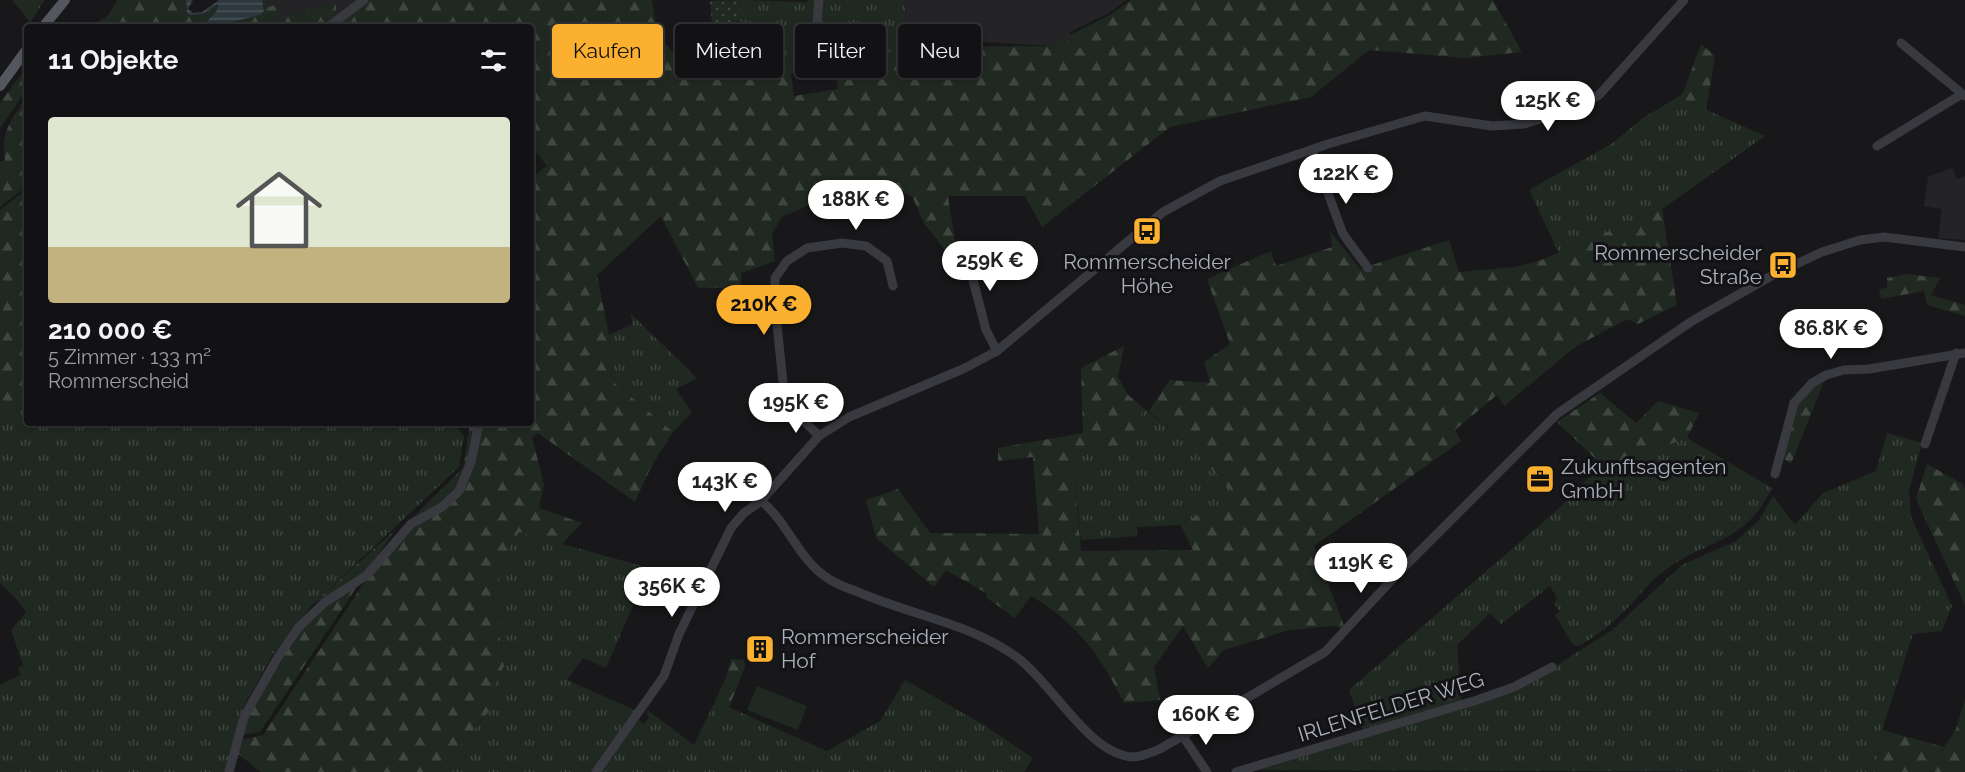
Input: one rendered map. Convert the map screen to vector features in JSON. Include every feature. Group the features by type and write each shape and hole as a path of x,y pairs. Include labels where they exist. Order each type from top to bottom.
{"main road":[{"path":"45,24 65,0"},
{"path":"0,86 24,53"}],"street":[{"path":"332,24 364,0"},
{"path":"817,24 819,0"},
{"path":"596,772 664,676 679,634 724,537 744,513 761,501 819,436 849,417 963,369 997,351 1163,212 1220,181 1425,116 1492,126 1524,124 1584,104 1599,95 1684,0"},
{"path":"1877,146 1964,95 1901,43"},
{"path":"1312,150 1343,234 1368,268"},
{"path":"761,501 775,512 811,566 830,580 889,605 960,626 994,641 1038,675 1100,745 1118,755 1136,757 1160,749 1325,652 1399,572 1538,431 1557,414 1698,317 1773,275 1822,252 1860,240 1884,237 1965,247"},
{"path":"819,436 785,402 775,305 775,278 787,261 807,248 842,243 866,246 887,261 893,286"},
{"path":"997,351 986,330 971,272 979,265 1002,258"},
{"path":"1925,444 1960,353"},
{"path":"1775,474 1794,403 1812,383 1826,375 1844,370 1869,369 1960,353"},
{"path":"230,772 244,717 292,638 324,603 367,575 411,524 442,507 459,491 471,462 478,426"},
{"name":"IRLENFELDER WEG","path":"1236,772 1477,700 1514,687 1552,667"},
{"path":"1182,735 1207,772"}],"shaded area":[{"path":"186,0 193,0 188,9 193,13 202,12 219,0 262,0 264,11 260,15 224,24 205,24 217,10 218,4 203,14 190,15 187,13"},
{"path":"268,0 358,0 336,20 336,1 279,20 277,5 269,7"},
{"path":"905,0 1126,0 1109,13 1070,32 1070,39 1053,46 981,42 981,24 906,24"},
{"path":"1952,168 1957,179 1965,176 1965,240 1938,238 1942,209 1924,206 1928,177"}],"green space":[{"path":"12,0 45,0 30,22"},
{"path":"117,0 186,0 186,9 190,15 204,14 216,4 218,8 205,24 95,24 109,15"},
{"path":"262,0 268,0 269,7 277,4 279,20 336,1 336,19 330,24 224,24 260,15 264,11"},
{"path":"370,0 652,0 655,24 552,24 552,78 663,78 663,41 675,54 675,78 783,78 783,56 794,57 791,73 794,96 838,89 836,78 886,78 886,53 898,50 898,78 981,78 981,46 1053,46 1070,39 1070,35 1110,15 1131,0 1493,0 1522,52 1466,58 1369,50 1311,97 1170,127 1042,227 1025,196 948,196 959,268 924,223 912,196 886,189 845,189 782,217 772,234 775,261 741,273 741,288 698,288 661,216 597,275 609,335 612,381 673,432 651,467 635,502 538,433 532,437 544,485 539,508 582,523 562,544 519,532 501,561 496,612 504,666 491,690 489,711 438,772 261,772 237,753 240,740 263,735 368,577 403,534 448,507 461,495 471,470 480,426 534,426 534,174 547,166 534,149 534,24 336,24"},
{"path":"739,0 807,2 808,0 905,0 906,24 898,24 898,50 886,53 886,24 795,24 795,73 791,73 794,57 783,56 783,24 741,24"},
{"path":"739,0 742,21 712,24 710,1"},
{"path":"1701,44 1715,56 1706,110 1678,97 1683,93"},
{"path":"24,71 24,93 0,128 0,103"},
{"path":"1678,97 1765,136 1662,209 1559,253 1529,190 1613,143 1643,118"},
{"path":"24,100 24,188 0,207 0,162 5,160 4,140"},
{"path":"24,191 24,398 0,413 0,210"},
{"path":"1662,209 1677,305 1638,324 1627,319 1575,347 1504,406 1497,395 1455,430 1461,441 1314,546 1344,626 1342,629 1335,626 1289,630 1224,650 1208,668 1183,626 1154,667 1160,700 1124,703 1106,670 1086,642 1048,607 1031,596 1015,618 987,598 986,593 946,570 934,587 876,538 866,500 898,489 930,533 1039,534 1033,457 998,461 998,448 1083,433 1081,368 1124,346 1118,377 1128,395 1144,408 1141,422 1131,438 1134,444 1072,452 1081,551 1193,550 1180,525 1235,495 1188,444 1149,411 1170,380 1210,383 1204,362 1230,344 1207,279 1271,251 1276,266 1332,247 1330,231 1360,269 1449,240 1459,272 1515,267 1539,261"},
{"path":"1907,274 1940,278 1931,295 1965,305 1965,316 1927,305 1924,291 1881,299 1879,289 1887,288 1887,278"},
{"path":"630,313 697,378 676,389 692,412 673,432 612,381 609,335 633,324"},
{"path":"1824,381 1791,464 1783,458 1794,414 1805,396"},
{"path":"1600,393 1636,423 1658,401 1699,413 1687,438 1594,472 1601,464 1557,422"},
{"path":"24,398 24,426 456,426 464,436 459,467 313,604 273,654 243,708 226,772 0,772 0,685 21,675 18,668 23,665 11,630 26,613 20,603 0,583 0,413"},
{"path":"1144,408 1188,444 1236,495 1180,525 1137,527 1137,536 1081,540 1072,452 1134,444 1131,438 1141,422"},
{"path":"470,426 476,426 458,491 398,532 463,468"},
{"path":"1887,433 1922,443 1909,490 1911,517 1952,606 1942,631 1913,634 1882,730 1874,772 1260,770 1426,719 1538,677 1611,631 1682,565 1736,541 1760,519 1773,496 1795,525 1823,493 1876,471"},
{"path":"1687,438 1772,488 1761,507 1749,521 1723,539 1693,553 1661,573 1610,625 1578,646 1573,645 1555,615 1560,611 1554,604 1557,598 1550,586 1501,624 1490,613 1457,645 1461,700 1363,731 1349,690 1557,510 1594,472"},
{"path":"1927,464 1963,484 1965,489 1965,605 1916,499"},
{"path":"395,530 365,574 313,604"},
{"path":"519,532 649,568 606,668 583,658 567,680 637,711 595,772 438,772 489,711 491,690 504,665 496,612 501,561"},
{"path":"358,585 260,732 242,735 262,687 296,634 322,605"},
{"path":"731,659 744,660 745,667 729,707 715,701 726,678"},
{"path":"905,680 984,725 1033,758 1024,772 599,772 639,719 643,724 649,718 646,709 694,745 715,701 827,751 880,721"},
{"path":"757,686 807,706 798,730 747,710"},
{"path":"1965,699 1965,772 1874,772 1882,730 1944,747 1956,729"}],"place":[{"name":"Rommerscheider Höhe","path":"1147,231"},
{"name":"Rommerscheider Straße","path":"1783,265"},
{"name":"Zukunftsagenten GmbH","path":"1540,479"},
{"name":"Rommerscheider Hof","path":"760,649"}]}
